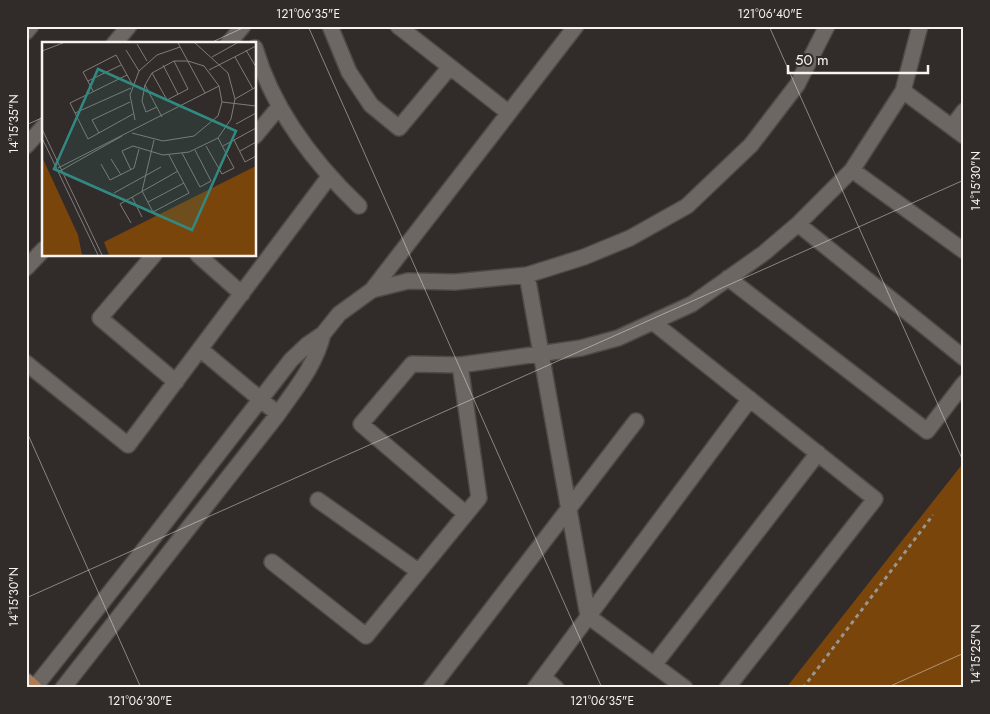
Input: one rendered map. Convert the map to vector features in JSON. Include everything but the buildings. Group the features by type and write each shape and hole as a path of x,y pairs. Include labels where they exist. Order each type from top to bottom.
{"main road":[{"path":"26,681 34,688"}],"street":[{"path":"26,32 31,26"},
{"path":"116,42 129,26"},
{"path":"230,42 243,26"},
{"path":"249,26 253,42"},
{"path":"330,26 349,72 371,105 399,128 450,67"},
{"path":"398,26 509,113"},
{"path":"34,688 291,360 307,344 323,334 340,314 372,290 576,26"},
{"path":"372,290 408,281 454,282 527,275 584,257 630,238 687,206 751,145 797,85 826,26"},
{"path":"466,514 361,424 412,364 460,366 541,355 618,338 692,304 764,253 798,224 852,170 902,91 920,26"},
{"path":"256,51 279,108 330,177 359,206"},
{"path":"902,91 964,136"},
{"path":"256,135 279,108"},
{"path":"952,127 964,111"},
{"path":"27,144 42,128"},
{"path":"852,170 964,251"},
{"path":"26,363 128,445 330,177"},
{"path":"798,224 964,358"},
{"path":"26,268 42,251"},
{"path":"153,256 100,318 176,382"},
{"path":"199,256 242,294"},
{"path":"527,275 588,616 685,688"},
{"path":"728,278 927,431 964,383"},
{"path":"654,323 875,499 727,688"},
{"path":"64,688 278,414 310,370 323,334"},
{"path":"200,349 278,414"},
{"path":"272,562 366,636 479,498 460,366"},
{"path":"556,688 539,682 750,399"},
{"path":"431,688 636,422"},
{"path":"654,665 818,453"},
{"path":"318,500 418,571"}],"path":[{"path":"803,688 934,515"}],"shaded area":[{"path":"964,462 964,688 786,688"}]}
